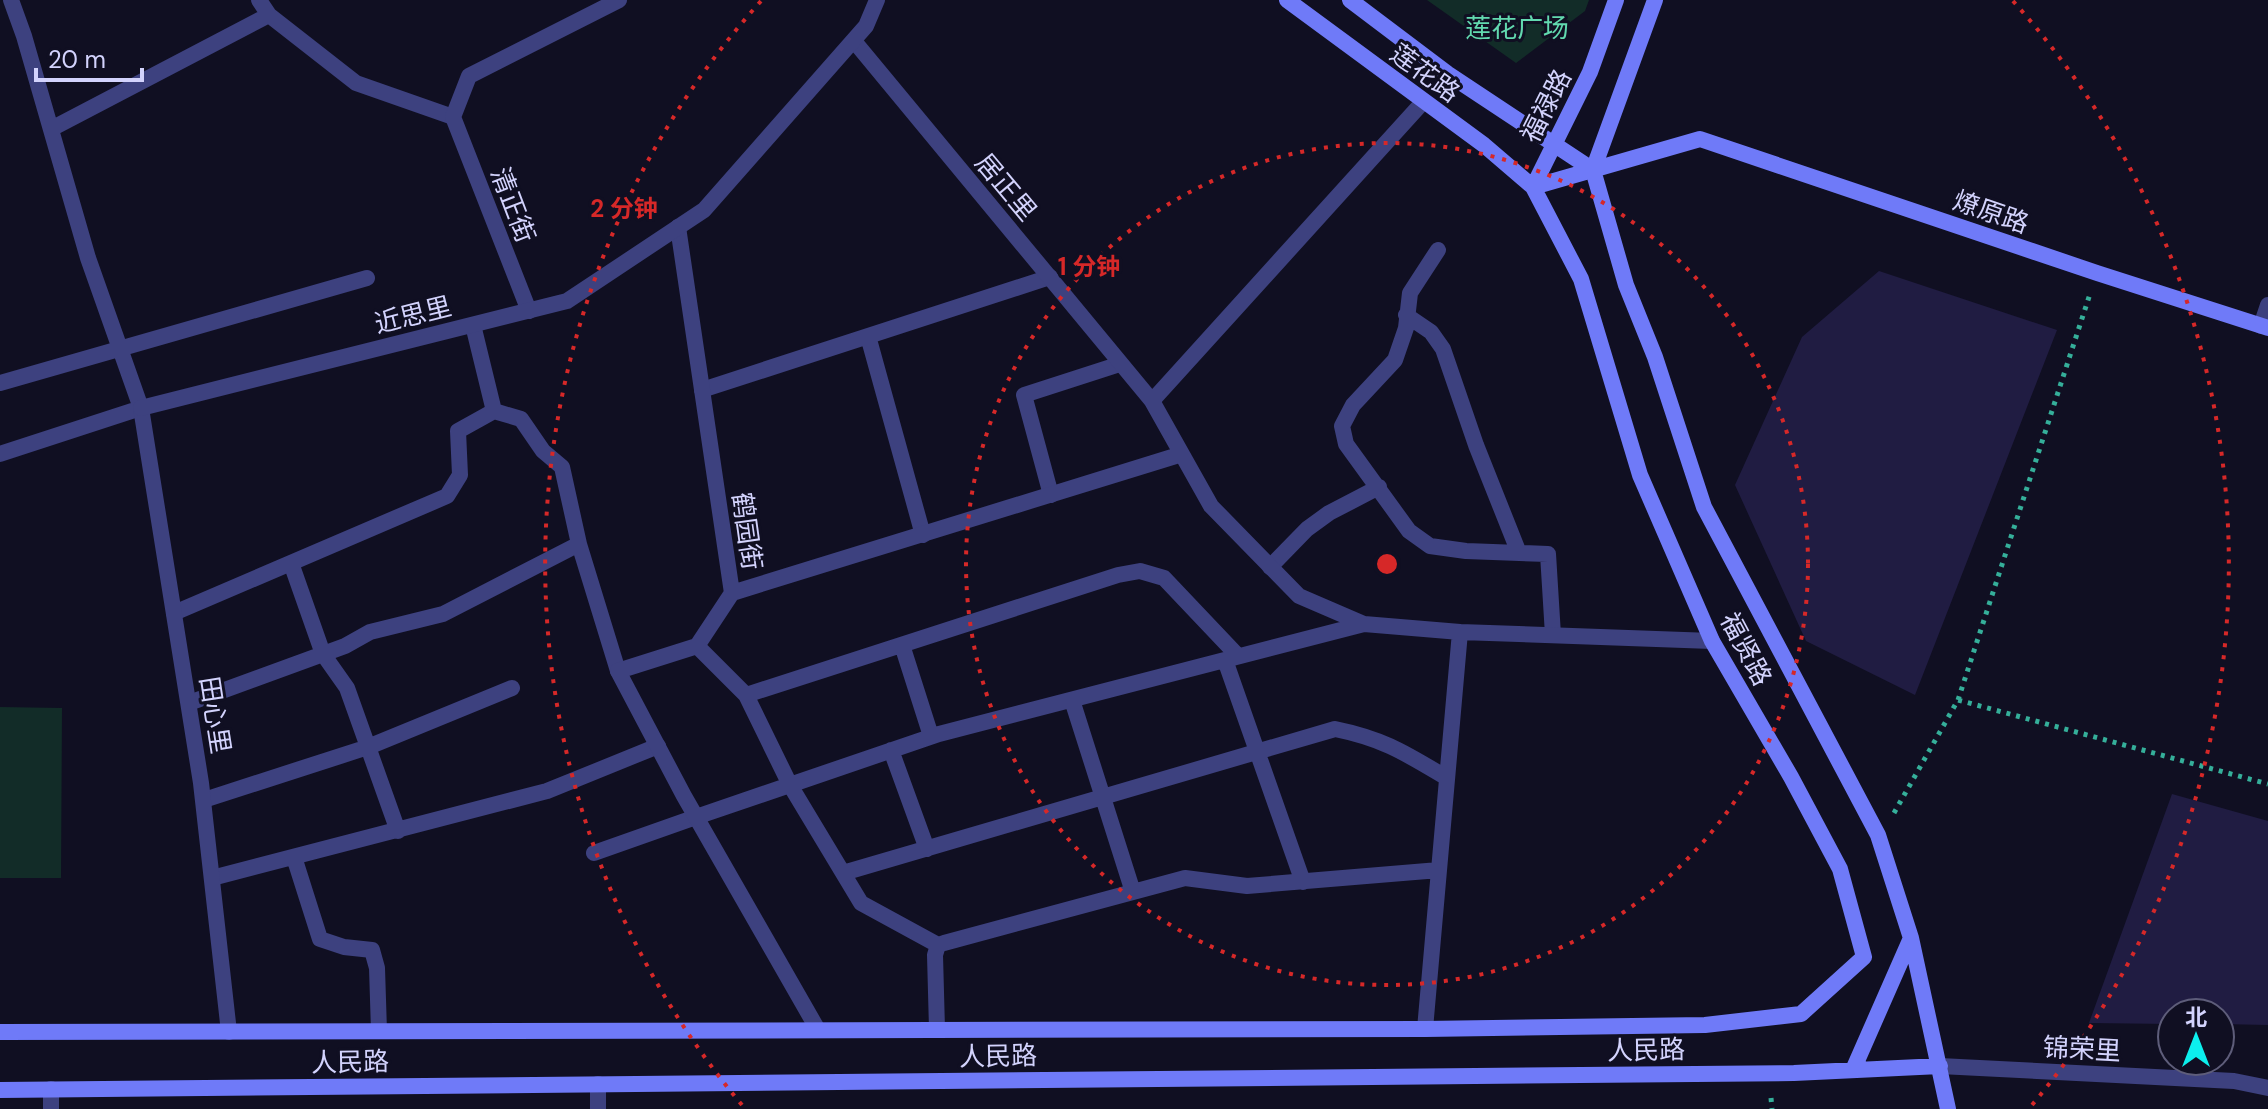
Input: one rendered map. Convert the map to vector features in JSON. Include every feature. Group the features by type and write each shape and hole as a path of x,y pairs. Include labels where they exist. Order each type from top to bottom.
{"main road":[{"name":"莲花路","path":"1287,0 1484,145 1533,187"},
{"name":"莲花路","path":"1350,0 1448,74 1593,170"},
{"name":"福禄路","path":"1533,187 1590,72 1616,0"},
{"path":"1533,187 1593,170 1655,0"},
{"name":"燎原路","path":"1593,170 1700,139 2264,327"},
{"name":"福贤路","path":"1593,170 1626,285 1655,357 1704,507 1878,835 1911,938 1948,1109"},
{"name":"福贤路","path":"1533,187 1581,279 1640,475 1712,641 1840,869 1864,957 1801,1014 1705,1025"},
{"path":"1853,1070 1911,938"},
{"name":"人民路","path":"0,1032 1425,1029 1705,1025"},
{"name":"人民路","path":"0,1090 1794,1073 1940,1066"}],"street":[{"name":"田心里","path":"11,0 88,258 141,408 204,800 229,1032"},
{"path":"51,129 264,7 356,83 453,117 469,76 619,0"},
{"path":"678,227 704,210 854,41 866,26 877,0"},
{"name":"居正里","path":"854,41 1152,401 1211,506 1299,596 1364,624"},
{"path":"1152,401 1423,102"},
{"name":"清正街","path":"453,117 529,311"},
{"name":"近思里","path":"0,454 141,408 567,301 678,227"},
{"name":"鹤园街","path":"678,227 732,593 697,646"},
{"path":"1438,250 1410,293 1406,328 1395,360 1353,405 1342,426 1346,444 1409,531 1430,546 1548,554 1553,635"},
{"path":"702,390 1050,277"},
{"path":"0,383 367,278"},
{"path":"2264,327 2268,305"},
{"path":"1406,315 1431,332 1443,349 1476,445 1519,553"},
{"path":"473,325 494,411"},
{"path":"868,336 923,535"},
{"path":"1051,495 1024,395 1120,364"},
{"path":"174,613 447,496 460,475 458,431 494,411 521,419 543,451 562,467 579,544 618,671 696,817 818,1030"},
{"path":"732,593 1182,454"},
{"path":"1270,567 1307,529 1329,513 1379,487"},
{"path":"189,703 323,654 370,632 443,614 579,544"},
{"path":"291,563 323,654 347,688 398,831"},
{"path":"746,695 1118,575 1140,571 1164,578 1231,658 1257,752 1303,882"},
{"path":"594,853 931,736 1364,624 1460,632 1712,641"},
{"path":"1425,1029 1460,632"},
{"path":"902,645 931,736"},
{"path":"618,671 697,646 746,695 790,785 861,903 938,945 1185,878 1247,886 1439,870"},
{"path":"204,800 368,747 512,688"},
{"path":"1072,700 1133,892"},
{"path":"843,873 1335,729 1397,747 1447,778"},
{"path":"212,878 547,791 658,746"},
{"path":"891,750 927,849"},
{"path":"294,857 320,939 344,947 372,950 377,968 379,1031"},
{"path":"937,1029 935,955 938,945"},
{"name":"锦荣里","path":"1940,1066 2234,1081 2268,1088"},
{"path":"598,1084 598,1109"},
{"path":"51,1089 51,1109"}],"path":[{"path":"1878,835 1890,820 1958,700 2097,273"},
{"path":"1958,700 2268,784"}],"green space":[{"name":"莲花广场","path":"1427,0 1589,0 1585,11 1516,63"},
{"path":"0,707 62,708 61,878 0,878"}],"building":[{"path":"1879,271 2057,330 1915,695 1806,641 1735,485 1802,337"},
{"path":"2172,794 2268,821 2268,1025 2236,1024 2236,997 2156,997 2156,1024 2089,1023"}]}
